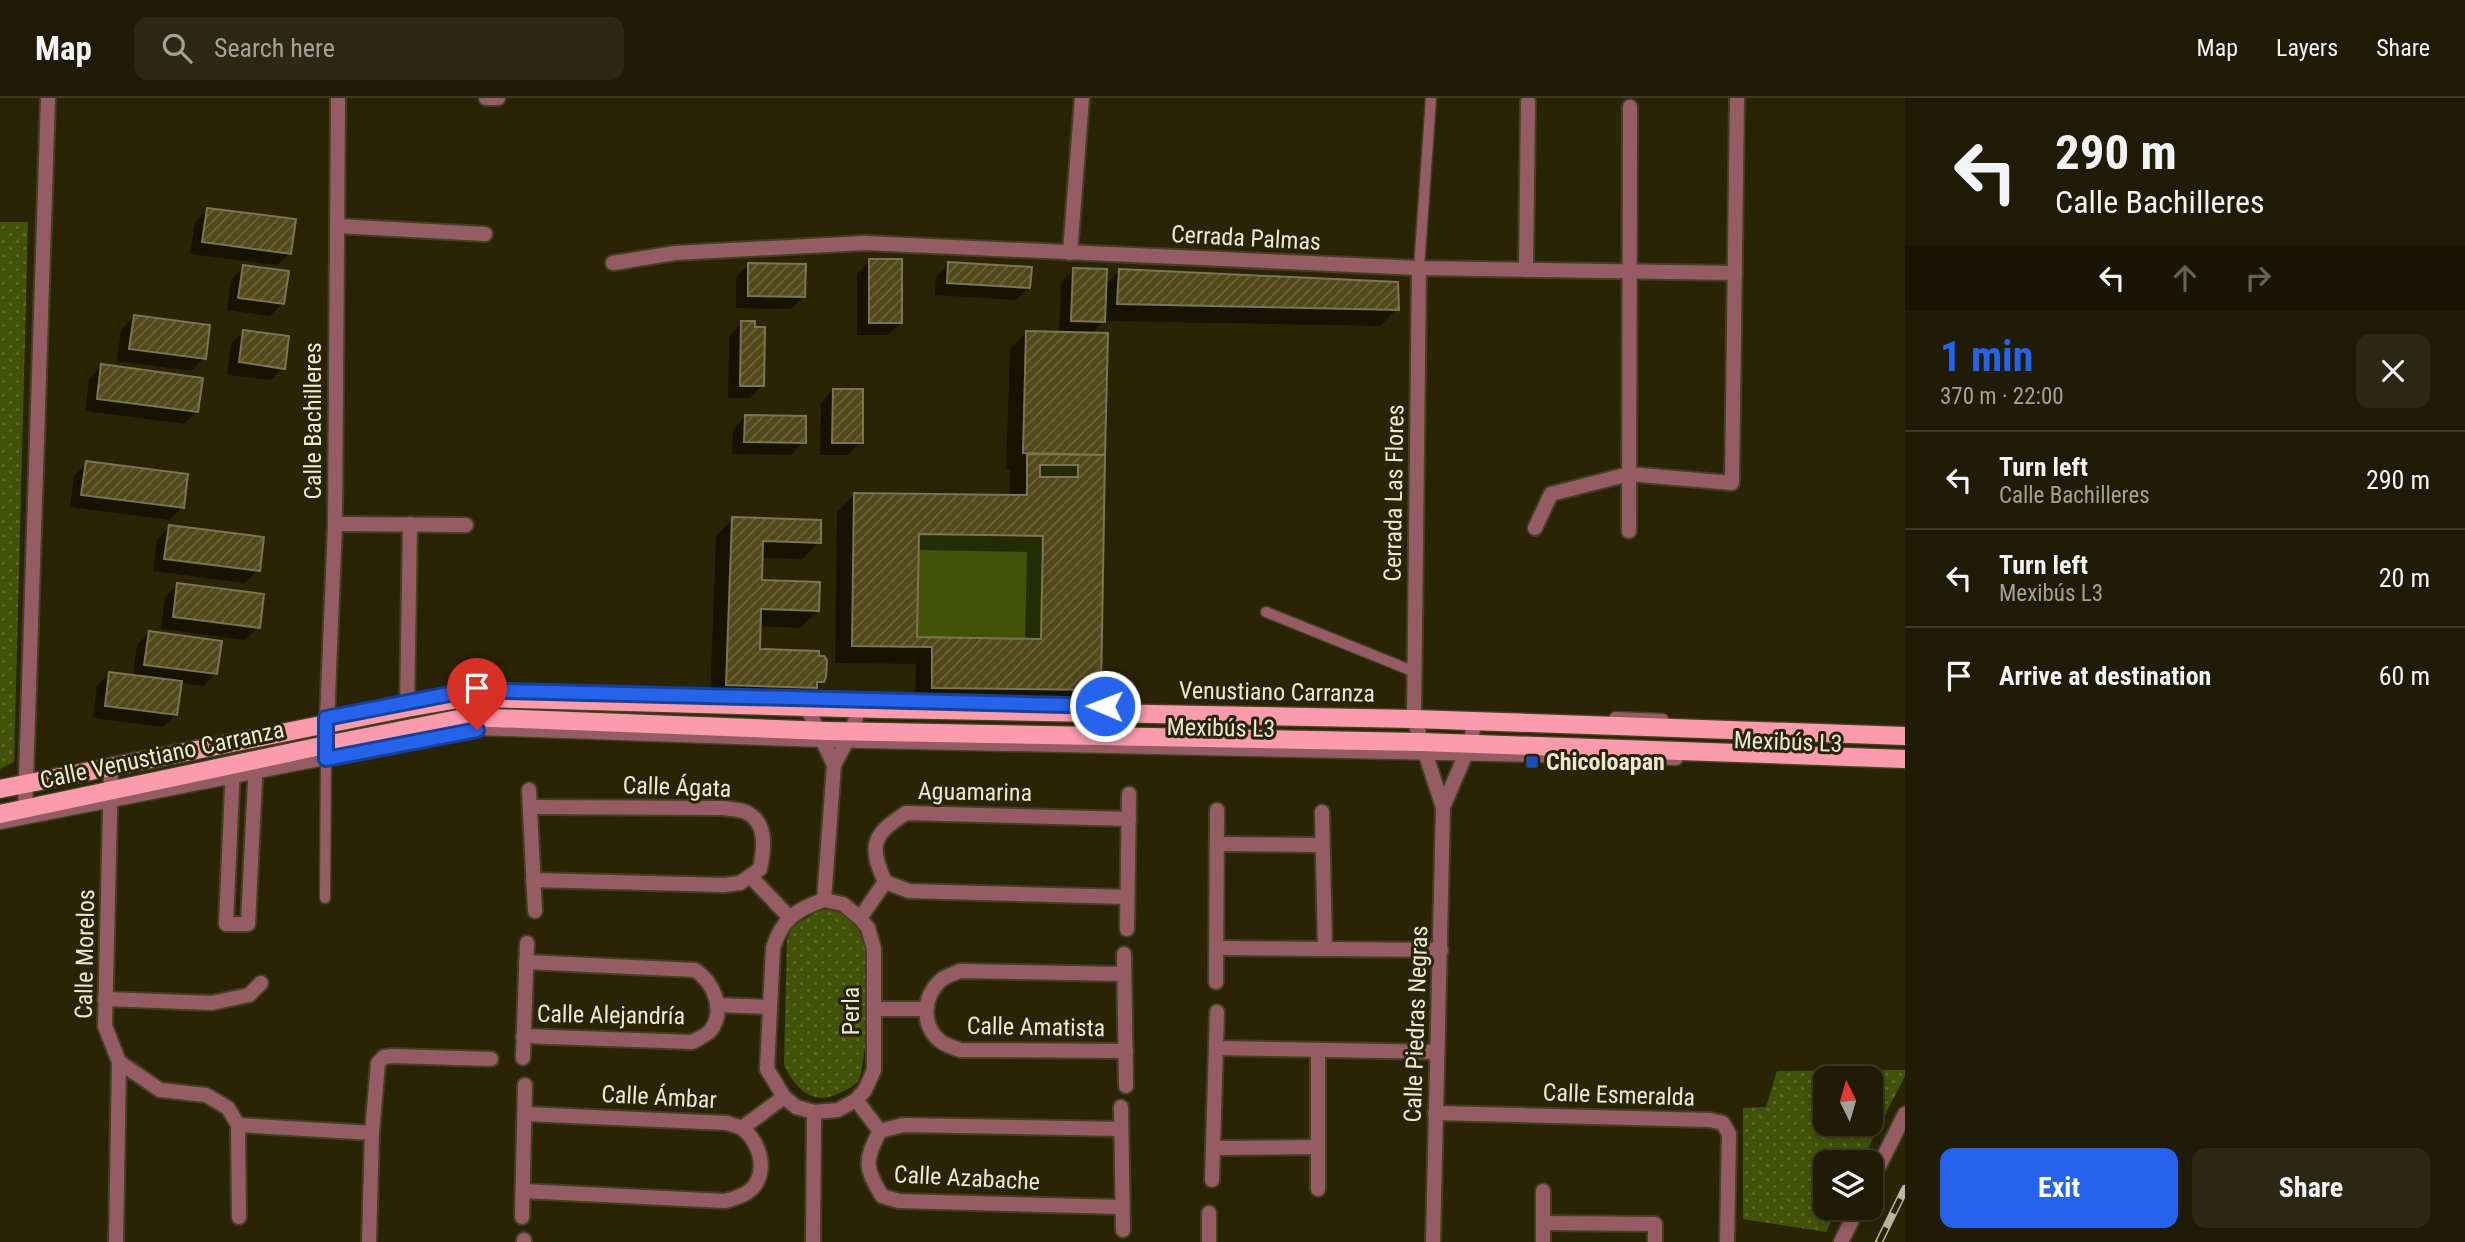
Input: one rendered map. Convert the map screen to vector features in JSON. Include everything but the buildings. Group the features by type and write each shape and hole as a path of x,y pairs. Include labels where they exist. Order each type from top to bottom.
{"main road":[{"name":"Calle Venustiano Carranza","path":"0,789 26,781 111,767 407,705 480,698"},
{"name":"Venustiano Carranza","path":"480,698 859,708 1414,715 1475,721 1905,736"},
{"path":"499,698 501,718"},
{"name":"Calle Venustiano Carranza","path":"0,814 112,797 326,752 468,717 501,718"},
{"name":"Venustiano Carranza","path":"501,718 849,737 1905,759"}],"street":[{"path":"25,810 48,98"},
{"name":"Calle Bachilleres","path":"326,752 335,524 338,98"},
{"path":"486,98 498,98"},
{"path":"1070,253 1082,98"},
{"path":"1535,528 1551,494 1629,474 1732,483 1737,98"},
{"path":"1526,270 1528,102"},
{"path":"1629,531 1630,107"},
{"path":"337,226 485,234"},
{"name":"Cerrada Palmas","path":"613,263 675,253 865,243 1419,268 1735,273"},
{"name":"Cerrada Las Flores","path":"1414,715 1419,268"},
{"path":"335,524 466,525"},
{"path":"407,705 410,524"},
{"path":"807,707 834,765"},
{"path":"824,900 834,765 849,737 859,708"},
{"name":"Calle Piedras Negras","path":"1414,715 1443,807 1433,1242"},
{"name":"Calle Piedras Negras","path":"1443,807 1468,749 1475,721"},
{"name":"Calle Morelos","path":"111,767 105,1026 119,1062 116,1242"},
{"path":"232,772 226,924 248,924 256,767"},
{"path":"529,790 535,911"},
{"path":"1127,929 1129,794"},
{"name":"Calle Ágata","path":"530,807 723,808 745,812 757,822 764,835 760,869 751,877"},
{"path":"231,809 254,810"},
{"path":"1216,982 1217,810"},
{"path":"1322,812 1325,947"},
{"name":"Aguamarina","path":"885,882 874,853 879,833 906,813 1129,819"},
{"path":"1218,844 1322,845"},
{"path":"533,880 723,886 740,883 751,877 790,918"},
{"path":"856,1100 838,1110 814,1112 796,1107 784,1097 767,1069 773,948 778,931 804,907 824,900 843,904 860,918 885,882 909,891 1127,897"},
{"name":"Perla","path":"856,1100 865,1090 874,1070 874,949 868,928 860,918"},
{"path":"523,1059 527,943"},
{"path":"1216,948 1441,950"},
{"path":"1124,954 1126,1086"},
{"name":"Calle Alejandría","path":"523,1036 692,1042 709,1032 716,1020 717,1005 714,988 707,978 695,970 526,962"},
{"path":"874,1009 925,1009 931,992 942,979 960,971 1124,974"},
{"path":"105,999 212,1003 249,995 261,983"},
{"name":"Calle Alejandría","path":"717,1005 770,1007"},
{"name":"Calle Amatista","path":"925,1009 930,1032 942,1043 960,1050 1126,1051"},
{"path":"1212,1180 1217,1012"},
{"path":"1216,1048 1437,1052"},
{"path":"1318,1050 1318,1189"},
{"path":"369,1242 372,1133 378,1063 384,1057 491,1059"},
{"path":"119,1062 160,1090 206,1095 228,1108 238,1125 239,1217"},
{"path":"523,1217 525,1085"},
{"path":"742,1128 784,1097"},
{"name":"Calle Azabache","path":"856,1100 880,1131"},
{"path":"1121,1107 1123,1230"},
{"path":"813,1242 814,1112"},
{"name":"Calle Esmeralda","path":"1436,1113 1710,1120 1723,1123 1729,1134 1727,1242"},
{"name":"Calle Ámbar","path":"523,1191 725,1201 743,1195 755,1185 760,1168 760,1149 742,1128 727,1123 525,1114"},
{"path":"1883,1158 1905,1114"},
{"path":"238,1125 372,1133"},
{"name":"Calle Azabache","path":"1121,1129 904,1125 880,1131 871,1149 868,1173 882,1196 899,1201 1122,1207"},
{"path":"1213,1148 1318,1147"},
{"path":"1543,1191 1543,1242"},
{"path":"1209,1213 1209,1242"},
{"path":"1841,1242 1852,1220"},
{"path":"1543,1223 1655,1224 1655,1242"}],"lane":[{"path":"1419,268 1431,98"},
{"path":"1266,612 1415,672"},
{"name":"Mexibús L3","path":"407,705 470,690 501,690 1414,715 1638,718 1905,729"},
{"path":"0,782 26,781 326,721"},
{"path":"325,898 326,752 477,730 819,736"},
{"name":"Mexibús L3","path":"1468,749 1905,767"},
{"path":"0,824 112,797"}],"green space":[{"path":"0,222 28,222 14,762 0,769"},
{"path":"1040,465 1078,465 1078,477 1040,477"},
{"path":"919,534 1043,536 1041,639 917,637"},
{"path":"822,909 842,914 860,926 869,955 862,1070 854,1085 823,1098 807,1094 794,1082 784,1065 787,939 793,926"},
{"path":"1883,1070 1905,1070 1905,1076 1883,1119"},
{"path":"1777,1071 1813,1071 1813,1136 1874,1136 1867,1150 1813,1150 1813,1220 1832,1220 1826,1232 1743,1219 1743,1108 1766,1107"}],"railway":[{"path":"1879,1242 1905,1189"}],"place":[{"name":"Chicoloapan","path":"1532,762"}],"route":[{"path":"477,730 326,759 326,718 470,690 1105,706"}]}
